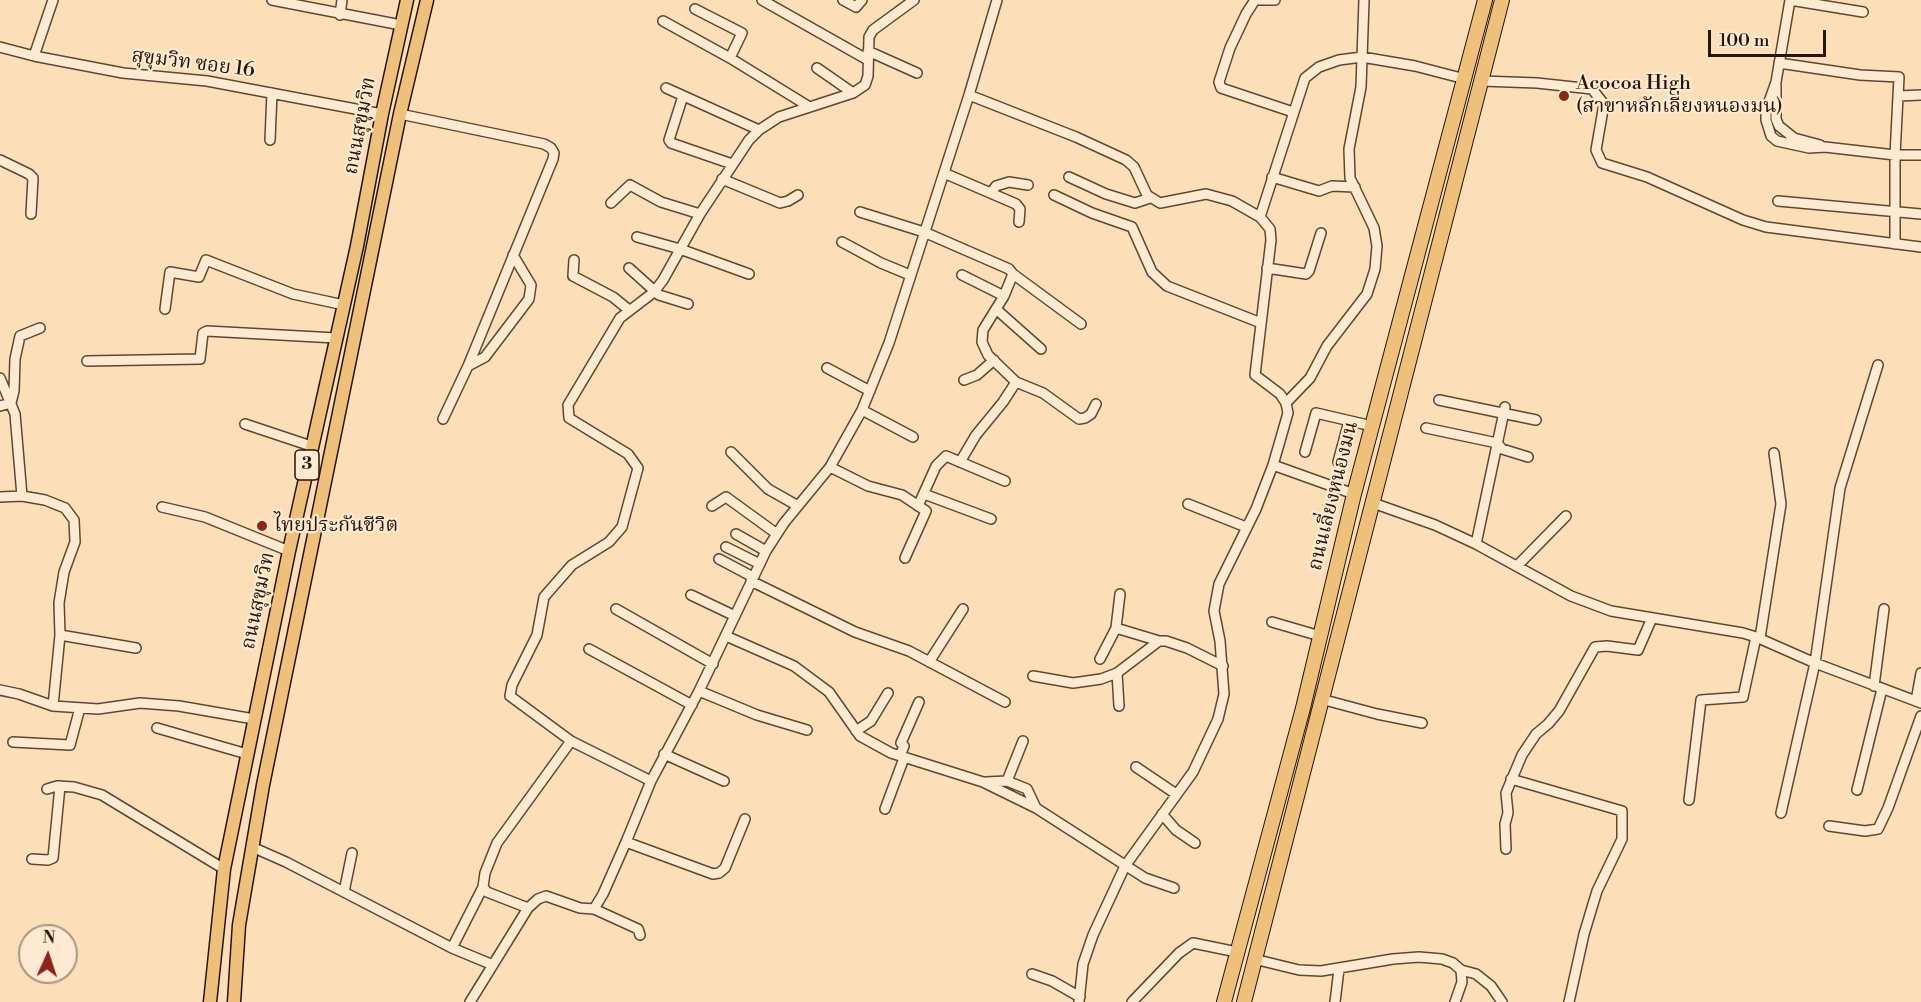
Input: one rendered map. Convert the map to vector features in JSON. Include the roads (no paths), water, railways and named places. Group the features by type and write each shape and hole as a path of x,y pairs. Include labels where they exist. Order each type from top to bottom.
{"highway":[{"name":"ถนนเลี่ยงหนองมน","path":"1224,1002 1303,708 1354,494 1485,0"},
{"name":"ถนนเลี่ยงหนองมน","path":"1244,1002 1502,0"},
{"path":"1398,328 1417,333"}],"main road":[{"name":"ถนนสุขุมวิท","path":"210,1002 224,869 289,550 362,224 382,114 407,0"},
{"name":"ถนนสุขุมวิท","path":"234,1002 239,925 263,785 400,114 427,0"}],"street":[{"path":"34,56 53,0"},
{"path":"272,0 401,25"},
{"path":"340,15 342,0"},
{"path":"762,0 868,56 917,73"},
{"path":"843,0 856,7 862,0"},
{"path":"651,781 571,741 510,696 512,685 537,635 544,597 572,565 609,542 622,527 638,468 628,454 569,418 568,405 620,318 654,292 663,280 700,214 732,164 759,130 779,117 853,93 865,85 868,76 869,37 873,30 914,0"},
{"path":"594,909 626,842 651,781 713,664 759,564 777,534 830,467 862,410 889,343 969,95 997,0"},
{"path":"1275,0 1255,0 1238,31 1219,82 1221,88 1293,112"},
{"path":"1286,403 1310,378 1327,346 1367,294 1375,269 1377,246 1374,228 1350,178 1349,149 1361,87 1364,0"},
{"path":"1863,12 1790,0 1776,82 1767,110 1768,128 1771,135 1778,141 1809,148 1825,147 1895,155 1921,155"},
{"path":"696,9 742,33 730,58"},
{"path":"663,21 730,58 808,106"},
{"name":"สุขุมวิท ซอย 16","path":"0,47 123,73 207,81 382,114"},
{"path":"1260,217 1305,78 1319,67 1339,60 1362,57 1415,66 1465,79"},
{"path":"1779,63 1860,75 1899,77 1895,155 1895,244"},
{"path":"817,68 853,93"},
{"path":"1482,81 1537,83 1592,89 1604,105 1596,150 1602,163 1647,177 1743,220 1766,227 1921,247"},
{"path":"666,88 759,130"},
{"path":"270,140 272,93"},
{"path":"969,95 1076,137 1126,160 1134,167 1150,198 1160,203 1206,194 1233,201 1260,217 1270,229 1270,240 1255,375 1280,394 1286,403 1288,413 1256,509 1219,584 1214,612 1223,666 1224,694 1218,719 1193,771 1125,866 1093,935 1083,964 1079,1000 1052,981 1032,974"},
{"path":"1898,96 1921,95"},
{"path":"683,96 669,140 671,143 732,164"},
{"path":"400,114 544,144 551,148 554,159 468,366 443,419"},
{"path":"0,160 33,178 32,214"},
{"path":"944,173 1016,204 1020,209 1019,222"},
{"path":"1070,177 1106,194 1135,203 1150,198"},
{"path":"1272,177 1319,191 1332,186 1355,187"},
{"path":"723,179 780,203 798,195"},
{"path":"991,193 996,186 1009,182 1028,185"},
{"path":"611,203 630,185 661,202 700,214"},
{"path":"1054,195 1092,213 1132,227 1152,272 1167,286 1261,323"},
{"path":"1778,201 1921,214"},
{"path":"860,212 924,232 1009,269 1012,274 1082,324"},
{"path":"1266,268 1306,274 1321,233"},
{"path":"637,237 680,249 749,274"},
{"path":"842,242 881,263 910,275"},
{"path":"468,366 485,357 529,299 531,285 513,255"},
{"path":"165,309 170,272 199,277 206,260 293,294 344,305"},
{"path":"574,260 573,276 613,297 629,310"},
{"path":"629,268 659,296 688,304"},
{"path":"963,274 1004,296"},
{"path":"1012,274 1004,296 983,330 982,342 988,355 1016,382 1043,393 1079,419 1091,414 1096,404"},
{"path":"996,309 1041,349"},
{"path":"10,403 14,391 17,343 20,336 40,328"},
{"path":"87,361 200,359 203,333 207,330 336,338"},
{"path":"964,380 977,375 994,360"},
{"path":"1781,813 1815,663 1840,488 1878,365"},
{"path":"827,368 870,391"},
{"path":"0,378 15,414 22,496"},
{"path":"960,462 976,435 1004,402 1016,382"},
{"path":"1439,399 1505,410 1536,420"},
{"path":"0,406 10,403"},
{"path":"862,410 913,438"},
{"path":"1476,544 1505,410"},
{"path":"1305,452 1316,413 1372,426"},
{"path":"1338,462 1349,421"},
{"path":"245,424 311,446"},
{"path":"1426,428 1497,443 1502,449 1528,457"},
{"path":"731,452 768,489 798,506"},
{"path":"1689,800 1701,700 1743,697 1758,638 1781,504 1774,453"},
{"path":"918,506 936,466 946,456 1005,481"},
{"path":"1272,465 1354,494"},
{"path":"830,467 868,486 902,495 926,511 905,558"},
{"path":"924,494 991,519"},
{"path":"0,497 22,496 45,500 65,508 74,520 75,542 64,572 59,603 60,635 53,706"},
{"path":"712,506 726,497 777,534"},
{"path":"1373,503 1435,525 1476,544 1571,596 1611,611 1743,633 1919,702 1921,673"},
{"path":"1188,504 1246,527"},
{"path":"162,507 205,517 289,550"},
{"path":"1517,566 1566,516"},
{"path":"736,534 766,551"},
{"path":"726,547 759,564"},
{"path":"719,559 752,579 855,632 890,643 1005,702"},
{"path":"1100,659 1116,628 1120,594"},
{"path":"691,595 735,616"},
{"path":"616,609 713,664"},
{"path":"929,662 963,609"},
{"path":"1857,790 1878,687 1884,609"},
{"path":"1506,849 1505,824 1508,813 1506,793 1522,755 1536,734 1548,724 1564,704 1595,647 1607,646 1638,650 1652,618"},
{"path":"1272,622 1320,636"},
{"path":"1116,628 1187,648 1223,666"},
{"path":"60,635 136,648"},
{"path":"726,636 794,666 830,692 860,736 902,757 983,782 1036,808 1145,878 1174,888"},
{"path":"1033,676 1073,683 1088,683 1117,673 1159,641"},
{"path":"589,649 692,705"},
{"path":"1117,673 1119,706"},
{"path":"0,690 53,706 98,709 140,703 179,706 254,719"},
{"path":"699,691 757,715 807,730"},
{"path":"856,731 871,721 888,693"},
{"path":"1322,699 1422,723"},
{"path":"885,809 902,757 904,746 901,743 919,702"},
{"path":"13,742 70,745 80,708"},
{"path":"1828,826 1865,831 1878,829 1888,808 1921,716"},
{"path":"157,728 248,754"},
{"path":"452,948 483,886 485,873 497,843 571,741"},
{"path":"1007,781 1023,741"},
{"path":"664,754 724,781"},
{"path":"1136,767 1176,794"},
{"path":"1511,779 1622,810 1622,839 1597,891 1584,934 1569,1002"},
{"path":"983,782 1007,781 1027,789 1036,808"},
{"path":"47,789 60,786 88,789 102,795 224,869"},
{"path":"32,859 53,858 60,786"},
{"path":"1162,814 1176,830 1195,843"},
{"path":"626,842 704,871 719,873 725,867 745,819"},
{"path":"252,847 452,948 493,965"},
{"path":"344,892 352,854"},
{"path":"483,886 487,892 528,908"},
{"path":"470,1002 528,908 538,898 546,896 580,909 594,909 638,929 640,935"},
{"path":"1132,1002 1179,953 1193,943 1237,952"},
{"path":"1254,959 1299,970 1339,969 1393,959 1442,958 1461,970 1476,974 1491,986 1502,1002"},
{"path":"1335,1002 1339,969"},
{"path":"1455,1002 1462,982 1461,970"}],"place":[{"name":"Acocoa High (สาขาหลักเลี่ยงหนองมน)","path":"1564,96"},
{"name":"ไทยประกันชีวิต","path":"262,526"}]}
